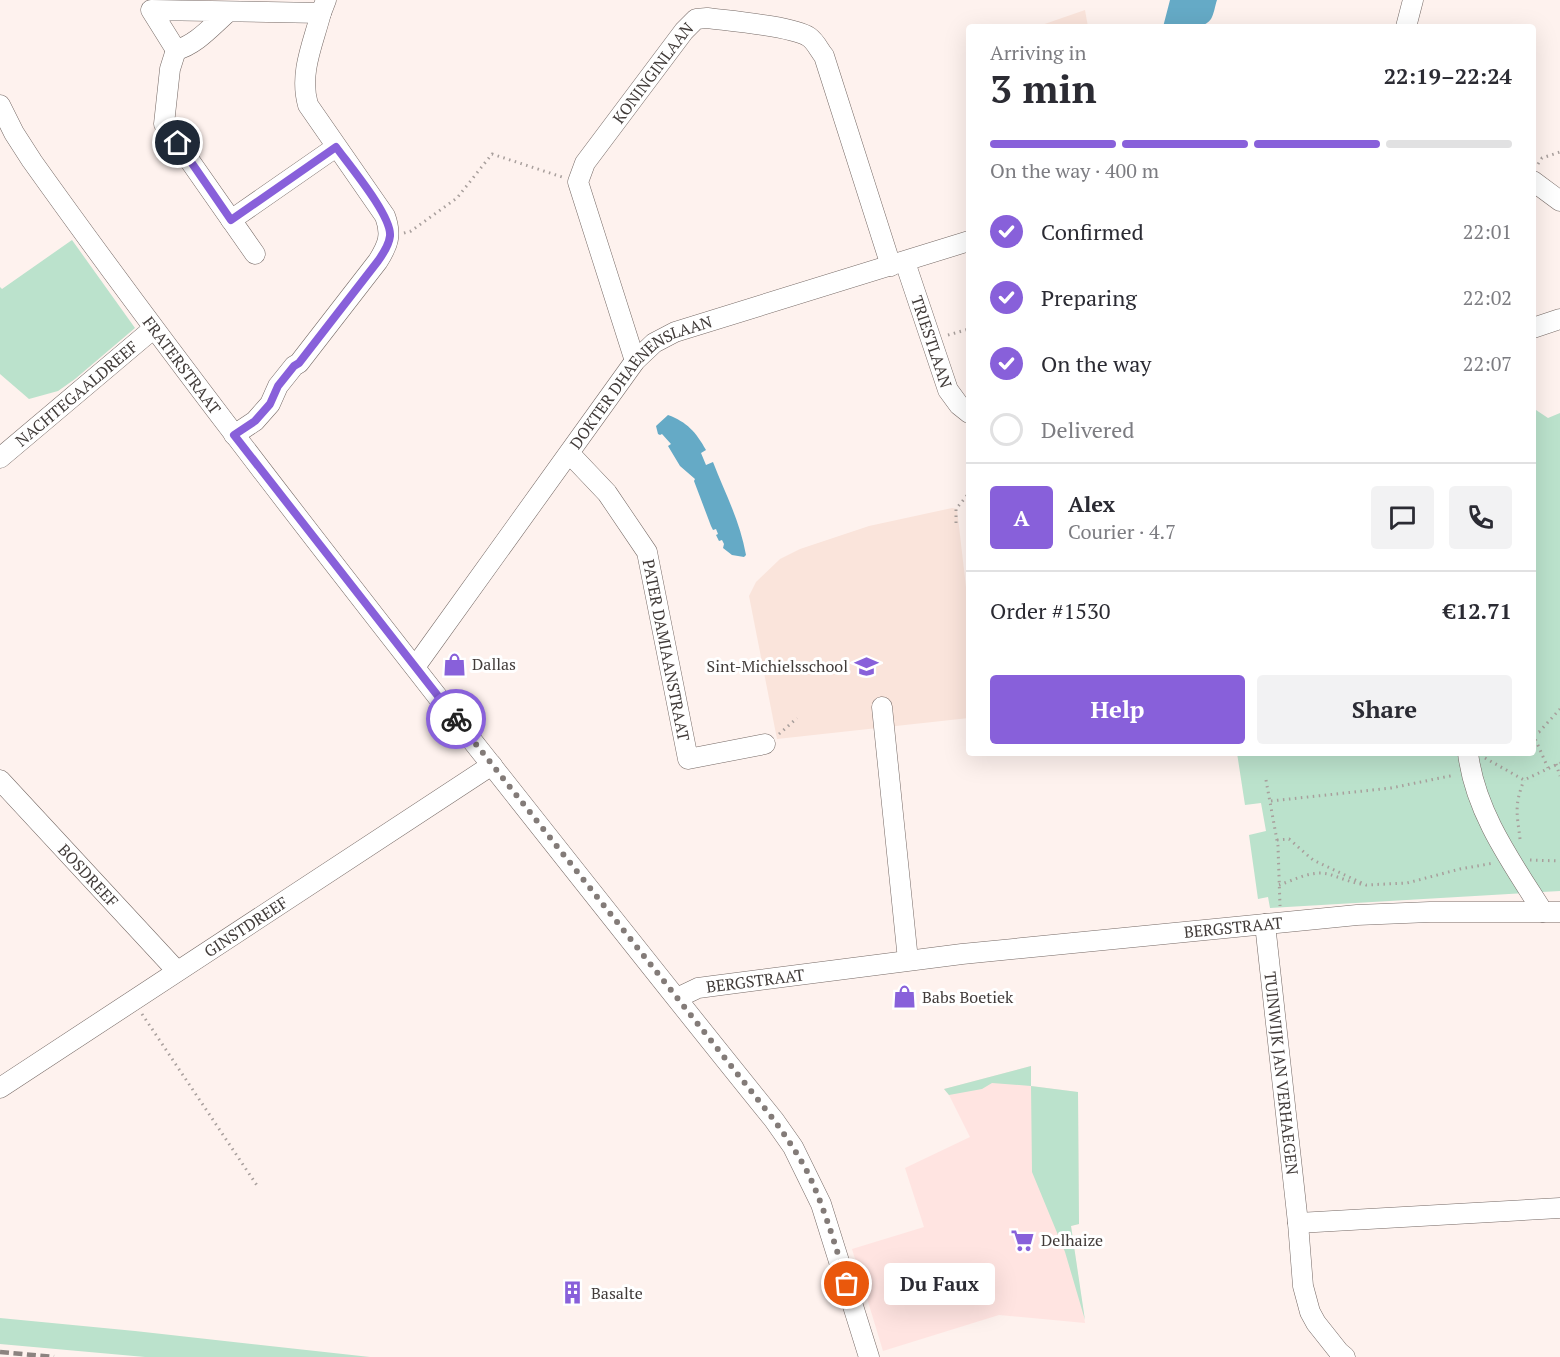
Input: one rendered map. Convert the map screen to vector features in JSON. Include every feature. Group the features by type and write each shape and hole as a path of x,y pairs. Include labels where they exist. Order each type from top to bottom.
{"street":[{"path":"1407,24 1413,0"},
{"path":"234,435 255,421 270,404 278,386 299,363 378,261 390,236 385,216 308,105 305,95 304,72 324,7 227,13 219,10 151,10 176,50 170,69 164,124 255,254"},
{"path":"176,50 184,48 227,13"},
{"name":"KONINGINLAAN","path":"578,182 585,163 684,31 696,20 707,18 800,32 814,42 824,56 898,264"},
{"name":"FRATERSTRAAT","path":"0,105 7,137 32,161 153,329 415,667 793,1147 808,1174 825,1215 869,1357"},
{"path":"231,220 336,147"},
{"path":"578,182 635,361"},
{"path":"1536,183 1560,201"},
{"name":"DOKTER DHAENENSLAAN","path":"415,667 635,361 654,343 675,332 966,242"},
{"name":"TRIESTLAAN","path":"898,264 948,390 959,405 966,410"},
{"path":"1536,326 1560,319"},
{"name":"NACHTEGAALDREEF","path":"0,458 153,329"},
{"name":"PATER DAMIAANSTRAAT","path":"570,454 607,494 647,552 688,759 765,744"},
{"path":"882,708 908,960"},
{"path":"1469,761 1485,813 1514,860 1551,912"},
{"name":"GINSTDREEF","path":"0,1088 492,765"},
{"name":"BOSDREEF","path":"0,780 177,970"},
{"name":"BERGSTRAAT","path":"677,998 698,988 908,960 1273,923 1356,915 1430,912 1551,912"},
{"name":"TUINWIJK JAN VERHAEGEN","path":"1273,923 1303,1286 1310,1312 1323,1334 1345,1357"},
{"path":"1298,1223 1560,1209"}],"path":[{"path":"1542,158 1560,152"},
{"path":"390,236 411,231 457,198 492,154 578,182"},
{"path":"956,523 956,509 966,497"},
{"path":"1536,732 1560,709"},
{"path":"765,744 797,718"},
{"path":"1536,740 1548,768"},
{"path":"1270,801 1391,788 1484,757 1524,780"},
{"path":"1514,860 1520,838 1515,812 1524,780 1558,764 1560,776"},
{"path":"1266,780 1277,840 1280,885 1273,923"},
{"path":"1277,840 1288,839 1313,860 1366,885"},
{"path":"1280,885 1313,874 1326,874 1347,882 1366,885 1407,883 1460,869 1514,860 1560,861"},
{"path":"133,999 258,1187"}],"shaded area":[{"path":"1085,10 1087,24 1045,24"},
{"name":"Sint-Michielsschool","path":"952,508 957,509 966,587 966,718 777,739 749,596 756,582 780,559 800,549 869,526"},
{"path":"1031,1066 1031,1086 1078,1092 1079,1224 1071,1226 1085,1323 999,1315 883,1351 852,1249 924,1227 905,1168 970,1137 944,1089"}],"green space":[{"path":"72,240 135,328 58,391 29,399 0,374 0,287 2,289"},
{"path":"1536,410 1548,418 1560,413 1560,891 1270,908 1268,897 1258,899 1249,835 1266,831 1261,803 1245,805 1237,756 1536,756"},
{"path":"1031,1066 1031,1086 992,1083 982,1089 949,1095 944,1089"},
{"path":"1031,1086 1078,1092 1079,1224 1071,1226 1085,1320 1065,1252 1032,1172"},
{"path":"0,1318 370,1357 145,1357 0,1344"}],"water":[{"path":"1170,0 1217,0 1212,17 1205,24 1164,24"},
{"path":"668,415 686,424 699,438 706,450 701,453 706,465 713,462 740,530 746,555 744,557 732,555 723,548 724,544 722,540 719,541 716,529 713,530 711,526 695,479 680,466 668,446 671,444 662,434 658,434 656,426"}],"railway":[{"path":"0,1352 54,1357"}],"way so far":[{"path":"456,719 793,1147 821,1204 847,1284"}],"place":[{"name":"Dallas","path":"454,664"},
{"name":"Sint-Michielsschool","path":"866,666"},
{"name":"Babs Boetiek","path":"904,997"},
{"name":"Delhaize","path":"1023,1240"},
{"name":"Du Faux","path":"847,1284"},
{"name":"Basalte","path":"573,1293"}],"route":[{"path":"178,143 231,220 336,147 385,216 390,236 378,261 299,363 278,386 270,404 255,421 234,435 456,719"}]}
